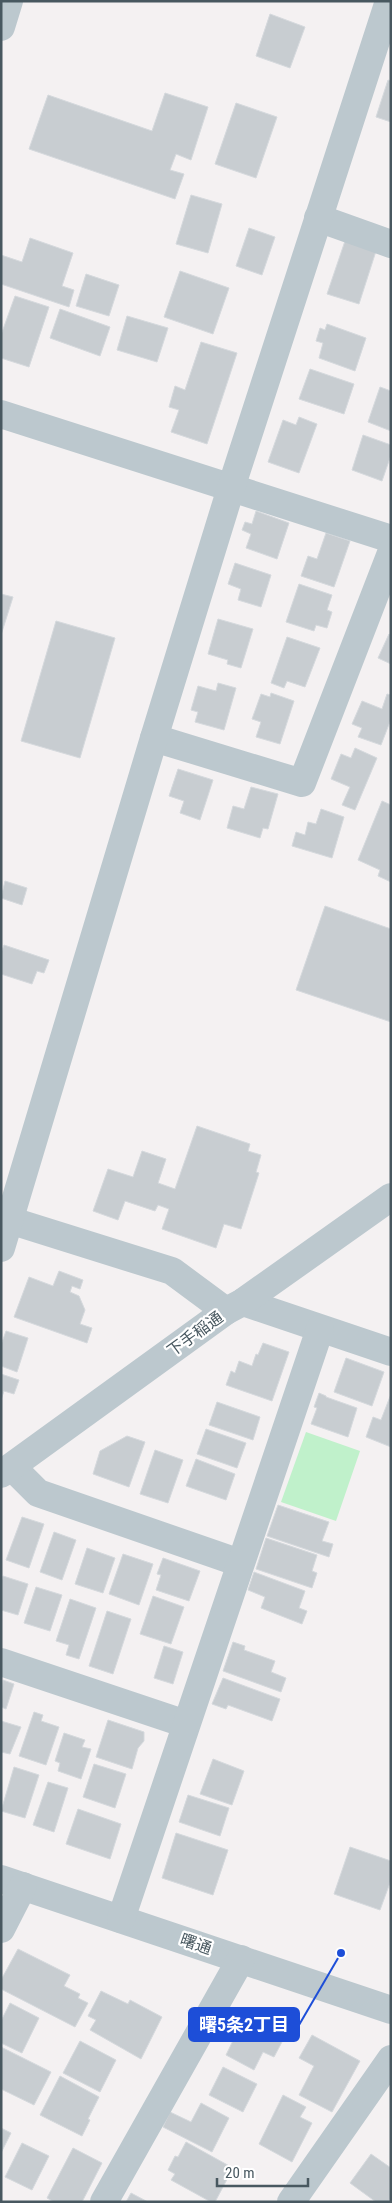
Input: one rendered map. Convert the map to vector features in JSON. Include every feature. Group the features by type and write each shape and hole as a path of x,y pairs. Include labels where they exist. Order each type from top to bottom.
{"street":[{"path":"1,1248 231,488 318,218 385,31 389,1"},
{"path":"318,218 391,244"},
{"path":"1,414 391,539"},
{"path":"154,738 302,783 391,554"},
{"name":"下手稲通","path":"6,1471 391,1197"},
{"path":"9,1220 172,1272 234,1307 320,1328 391,1352"},
{"path":"121,1919 320,1328"},
{"path":"6,1471 38,1493 240,1563"},
{"path":"1,1662 186,1724"},
{"path":"1,1929 12,1882"},
{"name":"曙通","path":"12,1882 391,2010"},
{"path":"104,2202 240,1959"},
{"path":"291,2202 391,2059"}],"green space":[{"path":"306,1432 360,1451 336,1521 281,1502"}],"building":[{"path":"270,14 305,27 290,68 256,56"},
{"path":"388,80 391,81 391,122 376,117"},
{"path":"165,93 208,107 191,160 176,154 170,170 184,174 175,199 29,149 48,95 152,131"},
{"path":"236,103 277,117 256,178 215,164"},
{"path":"191,195 222,204 208,253 176,244"},
{"path":"249,228 275,237 262,275 236,266"},
{"path":"30,238 73,253 62,286 74,290 69,307 1,284 1,255 22,262"},
{"path":"346,238 377,248 359,304 327,294"},
{"path":"180,271 229,288 213,334 164,317"},
{"path":"86,274 119,285 109,316 76,306"},
{"path":"15,296 49,307 29,367 1,358 1,335"},
{"path":"60,309 110,327 100,356 50,338"},
{"path":"127,316 168,328 157,362 117,350"},
{"path":"327,324 366,338 355,371 319,358 323,343 316,341 320,328 325,330"},
{"path":"201,342 237,353 207,444 171,432 179,410 169,407 175,386 185,390"},
{"path":"310,369 354,384 344,414 299,399"},
{"path":"380,387 391,391 391,431 368,422"},
{"path":"299,417 317,424 299,473 268,462 283,420 296,425"},
{"path":"363,435 391,445 391,455 382,481 352,470"},
{"path":"256,511 289,523 277,559 246,548 251,534 242,530 245,522 252,524"},
{"path":"326,533 350,541 334,587 301,576 308,556 317,559"},
{"path":"235,563 271,575 261,607 238,600 241,589 228,584"},
{"path":"299,584 332,595 327,610 332,612 327,628 316,625 314,631 286,622"},
{"path":"1,594 13,597 1,635"},
{"path":"218,619 253,629 241,668 227,664 228,660 208,654"},
{"path":"56,621 115,638 80,758 21,741"},
{"path":"389,634 391,635 391,664 378,658"},
{"path":"287,637 320,648 305,687 287,681 284,688 271,683"},
{"path":"218,683 236,688 224,730 195,722 198,712 191,710 198,686 216,691"},
{"path":"271,693 294,701 280,744 256,737 261,722 252,719 261,694 270,697"},
{"path":"387,694 391,695 391,719 381,745 358,737 362,728 352,724 362,701 382,709"},
{"path":"355,748 377,758 355,810 342,805 350,787 331,779 341,754 351,758"},
{"path":"178,769 213,780 200,820 180,813 184,801 169,796"},
{"path":"251,787 278,794 268,829 263,828 260,838 227,828 233,806 244,809"},
{"path":"382,801 391,805 391,882 378,876 380,870 358,860"},
{"path":"321,809 344,817 332,858 292,846 296,832 305,835 308,822 316,824"},
{"path":"5,881 27,888 22,905 1,898"},
{"path":"325,906 391,929 391,1022 296,990"},
{"path":"4,945 49,960 44,973 37,971 32,984 1,974 1,953"},
{"path":"197,1126 250,1144 248,1151 261,1155 256,1172 259,1173 241,1229 224,1224 216,1248 162,1229 169,1209 158,1205 155,1211 125,1201 118,1220 93,1211 108,1169 133,1177 142,1151 166,1159 158,1183 175,1189"},
{"path":"59,1271 83,1280 80,1289 72,1286 70,1292 79,1296 85,1310 80,1324 92,1328 87,1343 14,1317 29,1277 53,1286"},
{"path":"6,1331 28,1338 17,1372 1,1366 1,1345"},
{"path":"263,1343 289,1352 272,1401 226,1385 231,1371 235,1373 239,1361 252,1366 256,1354 258,1355"},
{"path":"346,1358 384,1372 372,1406 334,1392"},
{"path":"1,1374 19,1380 14,1394 4,1391 1,1400"},
{"path":"319,1393 357,1408 348,1437 311,1424 317,1408 314,1407"},
{"path":"391,1394 391,1447 366,1437 373,1417 381,1420"},
{"path":"217,1402 260,1417 253,1440 209,1425"},
{"path":"206,1429 246,1443 237,1468 197,1454"},
{"path":"127,1436 145,1442 129,1487 93,1474 100,1451"},
{"path":"155,1450 183,1460 168,1503 140,1494"},
{"path":"196,1459 235,1474 226,1500 186,1486"},
{"path":"278,1505 329,1522 322,1541 333,1544 329,1557 267,1536"},
{"path":"22,1517 44,1524 29,1568 6,1560"},
{"path":"54,1532 76,1540 62,1580 40,1572"},
{"path":"266,1538 317,1555 312,1571 317,1573 312,1588 256,1569"},
{"path":"87,1548 115,1558 103,1593 75,1584"},
{"path":"123,1554 153,1564 139,1605 109,1594"},
{"path":"163,1558 200,1571 189,1601 156,1590 161,1575 157,1574"},
{"path":"254,1572 305,1591 299,1608 307,1611 302,1624 261,1608 265,1597 248,1590"},
{"path":"3,1576 28,1584 18,1615 1,1610 1,1582"},
{"path":"36,1587 62,1595 50,1631 24,1623"},
{"path":"153,1596 184,1607 171,1644 140,1634"},
{"path":"70,1599 96,1608 79,1659 66,1655 69,1645 56,1641"},
{"path":"107,1611 131,1619 113,1674 89,1666"},
{"path":"233,1642 245,1646 244,1650 275,1661 271,1672 286,1678 281,1692 223,1671"},
{"path":"164,1646 183,1652 173,1684 154,1678"},
{"path":"223,1678 280,1699 272,1721 228,1705 226,1709 212,1704"},
{"path":"3,1680 14,1684 6,1709 1,1707"},
{"path":"34,1712 43,1715 41,1721 59,1727 46,1765 19,1756"},
{"path":"108,1720 144,1732 144,1741 138,1748 132,1769 96,1757"},
{"path":"1,1721 21,1727 10,1754 1,1752"},
{"path":"64,1733 85,1740 82,1747 91,1749 81,1779 58,1771 60,1763 55,1761"},
{"path":"213,1759 244,1771 232,1805 200,1794"},
{"path":"94,1764 126,1774 115,1808 83,1797"},
{"path":"14,1767 39,1775 25,1818 1,1811"},
{"path":"48,1782 68,1788 54,1832 33,1825"},
{"path":"188,1795 229,1808 220,1836 179,1822"},
{"path":"78,1809 121,1824 110,1859 66,1844"},
{"path":"176,1833 228,1850 213,1895 162,1878"},
{"path":"350,1847 391,1861 391,1880 380,1910 334,1894"},
{"path":"18,1949 70,1975 64,1986 80,1994 78,1998 88,2003 75,2027 1,1989 1,1980"},
{"path":"101,1991 128,2004 130,2000 162,2017 141,2059 90,2030 96,2020 88,2016"},
{"path":"10,2003 39,2018 22,2053 1,2043 1,2021"},
{"path":"243,2020 283,2040 274,2057 263,2052 254,2070 226,2055"},
{"path":"312,2035 360,2061 332,2112 299,2095 314,2066 299,2058"},
{"path":"80,2041 116,2060 100,2092 63,2073"},
{"path":"1,2047 51,2072 34,2105 1,2089"},
{"path":"223,2067 257,2084 243,2112 209,2095"},
{"path":"60,2076 99,2097 82,2136 40,2115"},
{"path":"283,2095 306,2107 300,2117 312,2123 292,2162 259,2144"},
{"path":"201,2103 229,2118 212,2152 163,2127 170,2112 191,2122"},
{"path":"1,2128 11,2133 1,2153"},
{"path":"186,2142 233,2168 215,2202 211,2202 171,2180 175,2174 168,2170 175,2156 178,2157"},
{"path":"22,2143 49,2156 32,2190 5,2177"},
{"path":"73,2148 102,2163 82,2202 54,2202 47,2198"},
{"path":"371,2154 391,2168 391,2198 388,2202 376,2202 350,2183"},
{"path":"131,2193 148,2202 126,2202"}],"place":[{"name":"曙5条2丁目","path":"341,1953"}]}
